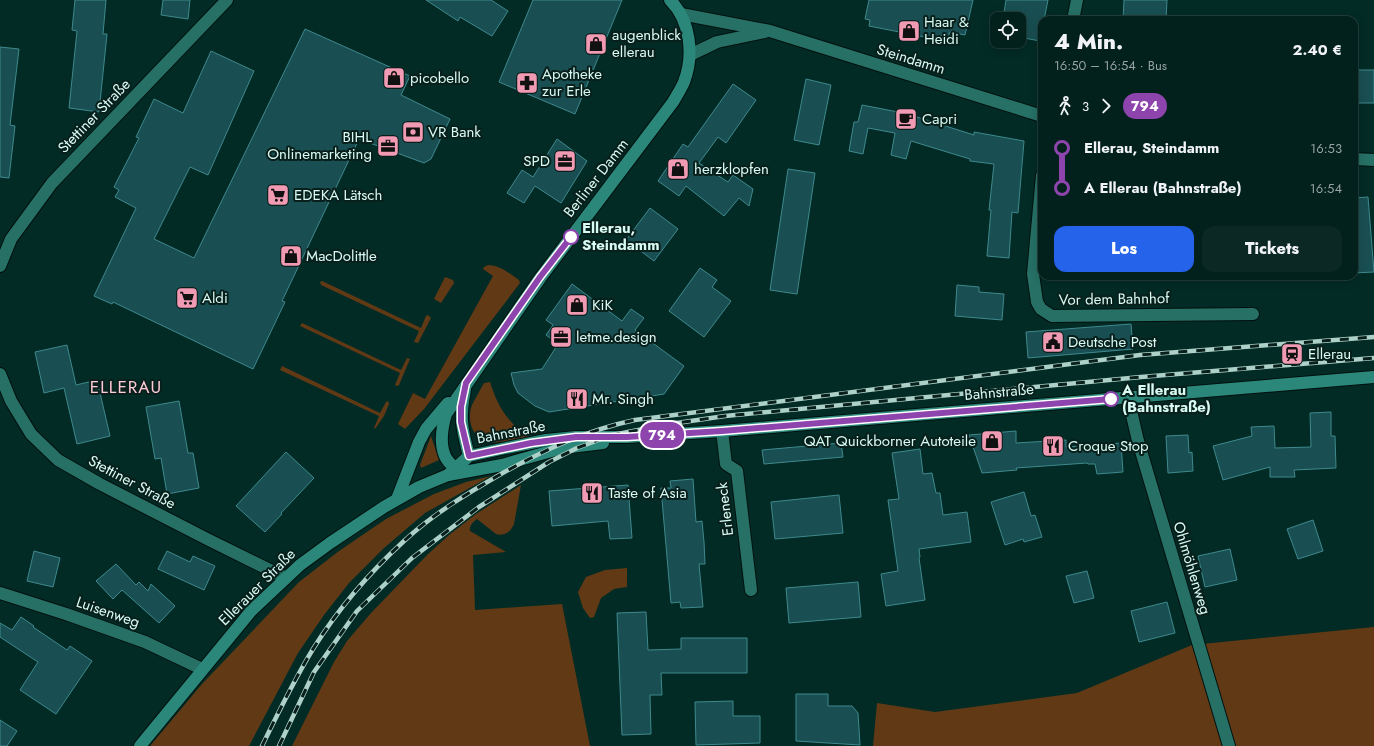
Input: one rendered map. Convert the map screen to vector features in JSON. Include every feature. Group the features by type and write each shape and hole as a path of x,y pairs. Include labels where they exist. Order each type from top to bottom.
{"main road":[{"name":"Berliner Damm","path":"457,472 447,460 441,440 442,428 446,414 466,383 545,271 673,102 684,82 690,55 688,35 681,14 670,0"},
{"name":"Bahnstraße","path":"457,472 469,456 500,448 546,440 576,437 627,437 722,431 1374,377"},
{"name":"Berliner Damm","path":"466,383 461,407 461,422 469,456"},
{"path":"397,499 419,442 426,429 436,415 466,383"},
{"name":"Bahnstraße","path":"457,472 502,465 562,448 608,442 627,437"},
{"name":"Ellerauer Straße","path":"140,746 251,611 286,578 330,543 397,499 420,487 457,472"}],"street":[{"name":"Stettiner Straße","path":"0,266 11,239 52,183 227,0"},
{"path":"1074,16 1077,0"},
{"name":"Steindamm","path":"681,14 770,31 1038,115"},
{"name":"Steindamm","path":"690,55 717,42 770,31"},
{"path":"1358,159 1374,160"},
{"name":"Vor dem Bahnhof","path":"1038,219 1033,274 1037,302 1041,309 1052,316 1253,314"},
{"name":"Stettiner Straße","path":"0,374 11,401 31,434 58,460 100,484 207,540 286,578"},
{"name":"Ohlmöhlenweg","path":"1128,398 1138,441 1229,746"},
{"name":"Erleneck","path":"722,431 726,464 737,470 751,590"},
{"name":"Luisenweg","path":"0,593 66,614 145,642 202,670"}],"shaded area":[{"path":"488,265 496,266 505,270 519,280 520,283 424,409 405,429 398,424 413,393 425,399 493,276 483,269"},
{"path":"445,277 453,280 454,283 441,303 434,299"},
{"path":"322,281 421,328 426,316 428,315 431,318 418,343 414,342 419,331 321,285 320,282"},
{"path":"302,323 401,370 407,358 410,359 399,385 395,385 400,373 300,326"},
{"path":"282,366 380,413 388,401 389,404 384,416 375,429 374,428 379,416 280,370"},
{"path":"490,382 496,399 509,420 530,438 508,442 491,442 477,436 470,421 472,405 484,383"},
{"path":"431,436 439,460 421,468 420,465"},
{"path":"491,476 425,513 384,548 349,583 324,615 298,653 249,746 150,746 202,684 299,582 339,551 386,519 434,494 466,482"},
{"path":"521,485 514,524 509,531 502,535 496,534 477,519 470,527 470,531 506,552 473,555 475,610 562,604 590,746 292,746 334,662 347,641 371,613 428,554 449,535 476,514"},
{"path":"627,568 627,587 614,589 601,598 594,617 590,618 583,608 578,592 586,577 605,570"},
{"path":"1374,627 1374,746 873,746 877,703 935,712 1077,693 1192,645"}],"building":[{"path":"75,0 106,0 103,34 107,34 99,112 69,108 77,31 72,30"},
{"path":"163,0 190,0 188,19 161,15"},
{"path":"426,0 491,0 508,11 492,36 460,17 458,21"},
{"path":"533,0 622,0 575,114 499,82"},
{"path":"869,0 973,0 965,35 950,32 948,37 941,35 940,40 869,26 870,20 865,19"},
{"path":"1006,0 1048,0 1045,16 1038,16 1038,41 1026,38 1026,12 1004,12"},
{"path":"1124,0 1167,0 1166,16 1123,16"},
{"path":"305,29 410,76 401,95 450,119 431,159 424,163 359,139 282,301 285,302 253,369 113,302 112,304 94,296 136,208 115,197 119,190 114,187 139,138 136,137 154,99 183,113 211,51 254,71 208,175 190,167 154,239 194,258"},
{"path":"0,47 19,49 10,125 15,126 9,178 0,177"},
{"path":"1358,70 1374,70 1374,103 1358,103"},
{"path":"806,79 831,85 819,145 794,140"},
{"path":"733,84 756,100 726,143 718,137 699,163 728,182 733,175 753,189 749,206 739,198 724,216 686,186 679,196 658,181 683,144 688,147"},
{"path":"862,105 898,111 974,135 974,132 1024,141 1018,213 1012,212 1009,258 987,256 991,210 989,210 994,164 970,161 970,159 911,141 906,159 891,155 895,133 868,128 863,154 849,151 854,122 858,122"},
{"path":"557,139 587,161 561,203 535,186 524,203 507,193 522,170 533,177"},
{"path":"788,169 815,173 797,294 770,290"},
{"path":"1368,197 1374,272 1358,273 1358,198"},
{"path":"650,208 678,229 654,261 626,240"},
{"path":"700,268 717,280 712,287 731,301 704,337 669,311"},
{"path":"572,284 622,321 631,309 644,318 635,330 684,366 664,394 549,412 535,406 518,393 511,373 542,369 558,344 546,335 553,325 546,320"},
{"path":"957,285 979,287 979,292 1004,294 1002,320 955,316"},
{"path":"1131,324 1133,349 1028,358 1026,332"},
{"path":"67,345 76,385 97,380 110,436 77,444 64,388 44,393 35,352"},
{"path":"179,401 188,453 193,453 199,488 167,494 161,458 155,459 146,407"},
{"path":"1331,412 1331,436 1335,436 1336,468 1294,470 1295,477 1270,477 1270,467 1223,480 1213,446 1252,436 1251,427 1274,426 1275,448 1311,447 1310,413"},
{"path":"1016,431 1016,443 1066,440 1066,447 1121,443 1123,472 1097,474 1095,464 1087,463 1016,468 1017,470 982,473 969,435"},
{"path":"1188,435 1189,453 1192,452 1193,471 1168,473 1166,436"},
{"path":"841,443 843,457 764,464 762,450"},
{"path":"920,449 923,474 932,473 936,493 940,493 943,515 967,512 971,542 919,549 925,600 886,606 881,574 898,571 888,500 899,499 892,453"},
{"path":"286,452 314,478 265,532 236,506"},
{"path":"693,479 696,522 702,521 704,542 705,564 699,564 703,607 681,608 680,602 671,603 661,488 671,488 670,481"},
{"path":"628,485 632,538 610,539 608,521 552,526 549,491"},
{"path":"1024,492 1031,516 1035,515 1042,537 1024,542 1023,539 1005,545 991,502"},
{"path":"839,495 843,533 775,539 771,502"},
{"path":"1313,520 1323,551 1298,559 1287,529"},
{"path":"1230,549 1237,580 1205,587 1198,556"},
{"path":"34,551 60,558 53,587 27,581"},
{"path":"167,551 190,562 193,556 215,566 204,590 158,569"},
{"path":"116,564 136,585 139,582 148,591 151,584 175,606 159,623 122,590 113,599 96,581"},
{"path":"1087,571 1094,598 1074,603 1066,576"},
{"path":"858,582 861,617 789,623 786,588"},
{"path":"1167,602 1175,633 1139,642 1131,611"},
{"path":"646,612 648,650 681,649 681,638 747,638 747,673 661,673 662,695 650,695 651,734 622,735 617,613"},
{"path":"21,617 67,650 70,646 92,661 56,714 20,690 38,662 0,637 0,623 12,630"},
{"path":"796,694 828,694 828,706 852,706 858,713 860,745 796,741"},
{"path":"733,701 733,716 760,716 760,743 696,745 695,702"},
{"path":"0,720 17,731 7,746 0,746"}],"railway":[{"path":"262,746 306,661 323,634 355,592 391,553 415,531 451,504 533,457 583,435 635,420 1140,355 1374,337"},
{"path":"279,746 314,672 357,611 412,558 479,507 549,462 577,448 612,435 670,424 725,416 1141,377 1374,358"}],"bus line":[{"name":"794","path":"571,237 540,277 480,366 466,383 461,407 461,422 469,456 500,448 546,440 576,437 627,437 722,431 1111,399"}],"place":[{"name":"Haar & Heidi","path":"909,31"},
{"name":"augenblick ellerau","path":"596,44"},
{"name":"picobello","path":"394,78"},
{"name":"Apotheke zur Erle","path":"527,83"},
{"name":"Capri","path":"906,119"},
{"name":"VR Bank","path":"413,132"},
{"name":"BIHL Onlinemarketing","path":"388,146"},
{"name":"SPD","path":"565,161"},
{"name":"herzklopfen","path":"678,169"},
{"name":"EDEKA Lätsch","path":"278,195"},
{"name":"Ellerau, Steindamm","path":"571,237"},
{"name":"MacDolittle","path":"291,256"},
{"name":"Aldi","path":"187,298"},
{"name":"KiK","path":"577,305"},
{"name":"letme.design","path":"561,337"},
{"name":"Deutsche Post","path":"1053,342"},
{"name":"Ellerau","path":"1292,354"},
{"name":"Mr. Singh","path":"577,399"},
{"name":"A Ellerau (Bahnstraße)","path":"1111,399"},
{"name":"QAT Quickborner Autoteile","path":"992,441"},
{"name":"Croque Stop","path":"1053,446"},
{"name":"Taste of Asia","path":"592,493"}],"district":[{"name":"ELLERAU","path":"126,387"}]}
